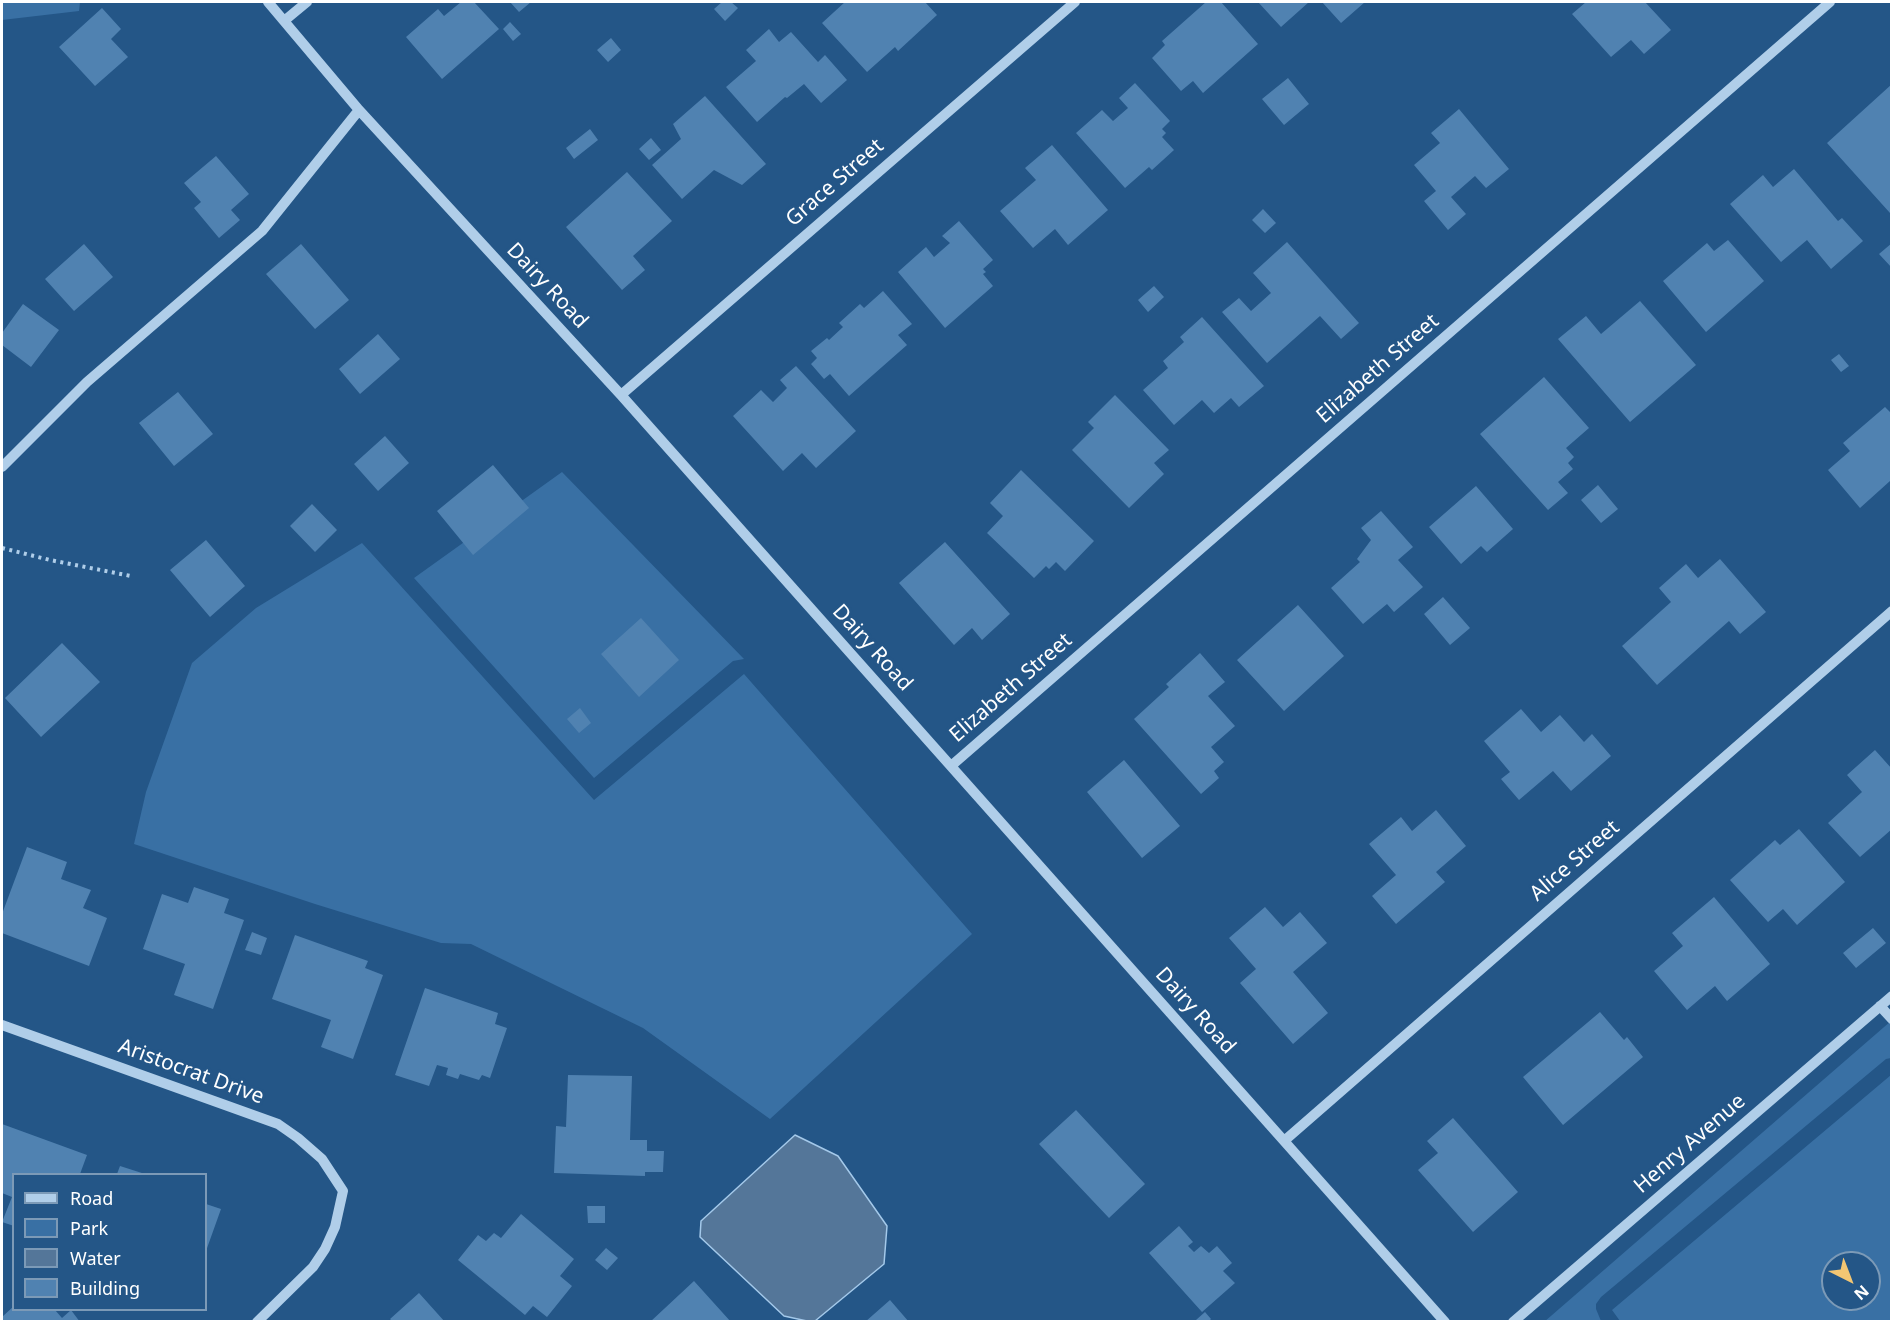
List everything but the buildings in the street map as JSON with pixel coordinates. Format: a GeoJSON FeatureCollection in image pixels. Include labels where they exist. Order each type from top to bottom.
{"type":"FeatureCollection","features":[{"type":"Feature","properties":{"kind":"street","name":"Dairy Road"},"geometry":{"type":"LineString","coordinates":[[268,2],[359,110],[621,395],[1445,1322]]}},
{"type":"Feature","properties":{"kind":"street"},"geometry":{"type":"LineString","coordinates":[[284,21],[307,2]]}},
{"type":"Feature","properties":{"kind":"street","name":"Grace Street"},"geometry":{"type":"LineString","coordinates":[[621,395],[1075,2]]}},
{"type":"Feature","properties":{"kind":"street","name":"Elizabeth Street"},"geometry":{"type":"LineString","coordinates":[[951,766],[1830,2]]}},
{"type":"Feature","properties":{"kind":"street"},"geometry":{"type":"LineString","coordinates":[[2,467],[87,382],[262,231],[359,110]]}},
{"type":"Feature","properties":{"kind":"street","name":"Alice Street"},"geometry":{"type":"LineString","coordinates":[[1284,1140],[1892,611]]}},
{"type":"Feature","properties":{"kind":"street","name":"Henry Avenue"},"geometry":{"type":"LineString","coordinates":[[1513,1322],[1892,996]]}},
{"type":"Feature","properties":{"kind":"street"},"geometry":{"type":"LineString","coordinates":[[1880,1006],[1892,1019]]}},
{"type":"Feature","properties":{"kind":"street","name":"Aristocrat Drive"},"geometry":{"type":"LineString","coordinates":[[2,1026],[278,1124],[322,1159],[343,1191],[335,1227],[325,1249],[313,1267],[257,1322]]}},
{"type":"Feature","properties":{"kind":"path"},"geometry":{"type":"LineString","coordinates":[[2,548],[131,576]]}},
{"type":"Feature","properties":{"kind":"green space"},"geometry":{"type":"Polygon","coordinates":[[[2,2],[80,2],[79,11],[2,20],[2,2]]]}},
{"type":"Feature","properties":{"kind":"green space"},"geometry":{"type":"Polygon","coordinates":[[[562,472],[744,659],[733,661],[594,778],[414,578],[562,472]]]}},
{"type":"Feature","properties":{"kind":"green space"},"geometry":{"type":"Polygon","coordinates":[[[362,543],[594,800],[744,674],[972,934],[770,1119],[643,1028],[471,944],[441,943],[134,844],[146,792],[192,663],[256,608],[362,543]]]}},
{"type":"Feature","properties":{"kind":"green space"},"geometry":{"type":"Polygon","coordinates":[[[1891,1021],[1891,1058],[1886,1059],[1601,1297],[1596,1304],[1596,1309],[1601,1321],[1544,1322],[1891,1021]]]}},
{"type":"Feature","properties":{"kind":"green space"},"geometry":{"type":"Polygon","coordinates":[[[1891,1075],[1891,1321],[1620,1321],[1612,1310],[1891,1075]]]}},
{"type":"Feature","properties":{"kind":"water"},"geometry":{"type":"Polygon","coordinates":[[[795,1135],[838,1156],[887,1226],[884,1264],[815,1321],[784,1316],[700,1237],[701,1221],[795,1135]]]}}]}
